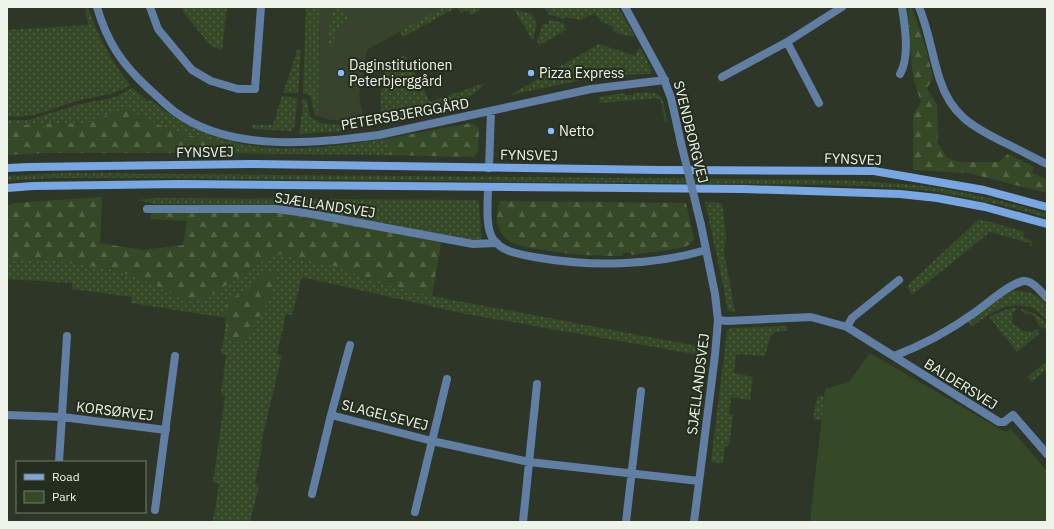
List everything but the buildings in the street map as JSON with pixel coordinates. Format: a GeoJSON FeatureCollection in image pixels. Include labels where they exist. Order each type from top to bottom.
{"type":"FeatureCollection","features":[{"type":"Feature","properties":{"kind":"main road","name":"FYNSVEJ"},"geometry":{"type":"LineString","coordinates":[[7,168],[251,164],[489,168],[874,171],[984,190],[1047,207]]}},
{"type":"Feature","properties":{"kind":"main road"},"geometry":{"type":"LineString","coordinates":[[7,188],[33,186],[181,184],[488,188],[744,189],[900,194],[937,198],[985,207],[1047,224]]}},
{"type":"Feature","properties":{"kind":"street","name":"PETERSBJERGGÅRD"},"geometry":{"type":"LineString","coordinates":[[98,7],[102,23],[112,45],[127,68],[175,112],[193,123],[210,130],[239,138],[264,142],[296,142],[379,135],[596,88],[665,80]]}},
{"type":"Feature","properties":{"kind":"street"},"geometry":{"type":"LineString","coordinates":[[150,7],[158,29],[192,70],[211,81],[238,88],[255,89],[261,7]]}},
{"type":"Feature","properties":{"kind":"street","name":"SVENDBORGVEJ"},"geometry":{"type":"LineString","coordinates":[[625,7],[649,48],[665,80],[671,98],[700,225]]}},
{"type":"Feature","properties":{"kind":"street"},"geometry":{"type":"LineString","coordinates":[[722,77],[787,42],[842,7]]}},
{"type":"Feature","properties":{"kind":"street"},"geometry":{"type":"LineString","coordinates":[[900,74],[904,66],[905,48],[905,28],[902,7]]}},
{"type":"Feature","properties":{"kind":"street"},"geometry":{"type":"LineString","coordinates":[[919,7],[924,20],[940,81],[946,95],[955,109],[978,130],[1047,164]]}},
{"type":"Feature","properties":{"kind":"street"},"geometry":{"type":"LineString","coordinates":[[787,42],[819,103]]}},
{"type":"Feature","properties":{"kind":"street","name":"PETERSBJERGGÅRD"},"geometry":{"type":"LineString","coordinates":[[489,168],[491,111]]}},
{"type":"Feature","properties":{"kind":"street"},"geometry":{"type":"LineString","coordinates":[[488,188],[488,224],[491,234],[497,243],[503,248],[516,253],[561,262],[601,264],[642,262],[678,257],[706,250]]}},
{"type":"Feature","properties":{"kind":"street","name":"SJÆLLANDSVEJ"},"geometry":{"type":"LineString","coordinates":[[147,208],[276,209],[306,213],[473,244],[497,243]]}},
{"type":"Feature","properties":{"kind":"street","name":"SJÆLLANDSVEJ"},"geometry":{"type":"LineString","coordinates":[[694,522],[718,320],[715,294],[700,225]]}},
{"type":"Feature","properties":{"kind":"street"},"geometry":{"type":"LineString","coordinates":[[847,327],[852,318],[900,280]]}},
{"type":"Feature","properties":{"kind":"street","name":"BALDERSVEJ"},"geometry":{"type":"LineString","coordinates":[[894,356],[948,331],[998,296],[1024,281],[1031,282],[1047,298]]}},
{"type":"Feature","properties":{"kind":"street","name":"BALDERSVEJ"},"geometry":{"type":"LineString","coordinates":[[718,320],[727,321],[812,316],[847,327],[999,422],[1004,422],[1013,415],[1047,454]]}},
{"type":"Feature","properties":{"kind":"street","name":"KORSØRVEJ"},"geometry":{"type":"LineString","coordinates":[[59,461],[67,336]]}},
{"type":"Feature","properties":{"kind":"street","name":"SLAGELSEVEJ"},"geometry":{"type":"LineString","coordinates":[[312,494],[350,345]]}},
{"type":"Feature","properties":{"kind":"street","name":"KORSØRVEJ"},"geometry":{"type":"LineString","coordinates":[[155,510],[175,356]]}},
{"type":"Feature","properties":{"kind":"street","name":"SLAGELSEVEJ"},"geometry":{"type":"LineString","coordinates":[[415,512],[446,379]]}},
{"type":"Feature","properties":{"kind":"street"},"geometry":{"type":"LineString","coordinates":[[523,522],[538,384]]}},
{"type":"Feature","properties":{"kind":"street"},"geometry":{"type":"LineString","coordinates":[[626,522],[641,391]]}},
{"type":"Feature","properties":{"kind":"street","name":"KORSØRVEJ"},"geometry":{"type":"LineString","coordinates":[[7,415],[62,417],[166,430]]}},
{"type":"Feature","properties":{"kind":"street","name":"SLAGELSEVEJ"},"geometry":{"type":"LineString","coordinates":[[331,415],[432,441],[529,462],[699,482]]}},
{"type":"Feature","properties":{"kind":"shaded area","name":"Daginstitutionen Peterbjerggård"},"geometry":{"type":"Polygon","coordinates":[[[320,7],[439,7],[438,10],[367,50],[359,95],[363,115],[359,123],[326,119],[318,116],[320,7]]]}},
{"type":"Feature","properties":{"kind":"green space"},"geometry":{"type":"Polygon","coordinates":[[[85,7],[88,7],[100,38],[116,66],[130,85],[111,94],[77,101],[42,113],[25,117],[7,116],[7,30],[88,25],[85,7]]]}},
{"type":"Feature","properties":{"kind":"green space"},"geometry":{"type":"Polygon","coordinates":[[[182,7],[227,7],[222,50],[210,45],[184,13],[182,7]]]}},
{"type":"Feature","properties":{"kind":"green space"},"geometry":{"type":"Polygon","coordinates":[[[306,7],[320,7],[318,116],[316,116],[310,95],[303,93],[306,7]]]}},
{"type":"Feature","properties":{"kind":"green space"},"geometry":{"type":"Polygon","coordinates":[[[337,7],[339,7],[347,17],[351,18],[342,23],[336,30],[332,49],[328,38],[328,32],[332,13],[337,7]]]}},
{"type":"Feature","properties":{"kind":"green space"},"geometry":{"type":"Polygon","coordinates":[[[439,7],[457,7],[403,37],[400,31],[438,10],[439,7]]]}},
{"type":"Feature","properties":{"kind":"green space"},"geometry":{"type":"Polygon","coordinates":[[[457,7],[481,7],[479,11],[471,15],[468,10],[461,13],[457,7]]]}},
{"type":"Feature","properties":{"kind":"green space"},"geometry":{"type":"Polygon","coordinates":[[[546,7],[618,7],[634,37],[616,33],[612,26],[601,22],[595,13],[580,20],[567,17],[564,19],[548,14],[546,7]]]}},
{"type":"Feature","properties":{"kind":"green space"},"geometry":{"type":"Polygon","coordinates":[[[908,7],[912,7],[926,49],[933,78],[927,88],[937,105],[938,144],[947,157],[958,162],[999,162],[1008,154],[1034,167],[1032,173],[1047,179],[1047,193],[968,173],[913,170],[913,115],[921,102],[914,81],[911,62],[908,7]]]}},
{"type":"Feature","properties":{"kind":"green space"},"geometry":{"type":"Polygon","coordinates":[[[514,9],[532,14],[537,24],[532,40],[514,9]]]}},
{"type":"Feature","properties":{"kind":"green space"},"geometry":{"type":"Polygon","coordinates":[[[550,20],[564,23],[566,30],[540,45],[537,41],[543,24],[548,24],[550,20]]]}},
{"type":"Feature","properties":{"kind":"green space"},"geometry":{"type":"Polygon","coordinates":[[[599,44],[635,56],[640,47],[652,70],[650,74],[605,75],[510,95],[599,44]]]}},
{"type":"Feature","properties":{"kind":"green space"},"geometry":{"type":"Polygon","coordinates":[[[297,50],[301,50],[298,93],[283,93],[294,61],[297,50]]]}},
{"type":"Feature","properties":{"kind":"green space"},"geometry":{"type":"Polygon","coordinates":[[[405,55],[430,102],[485,83],[469,97],[450,106],[436,110],[435,114],[384,125],[380,99],[385,68],[405,55]]]}},
{"type":"Feature","properties":{"kind":"green space"},"geometry":{"type":"Polygon","coordinates":[[[132,88],[148,101],[151,100],[178,120],[206,134],[235,143],[265,147],[326,147],[390,138],[389,155],[215,153],[216,141],[187,135],[157,124],[127,109],[115,112],[88,123],[7,125],[7,120],[28,120],[80,104],[116,97],[132,88]]]}},
{"type":"Feature","properties":{"kind":"green space"},"geometry":{"type":"Polygon","coordinates":[[[625,93],[625,95],[633,95],[634,93],[651,93],[660,96],[664,104],[667,121],[665,122],[661,100],[657,98],[599,103],[600,97],[625,93]]]}},
{"type":"Feature","properties":{"kind":"green space"},"geometry":{"type":"Polygon","coordinates":[[[282,96],[297,98],[295,125],[291,131],[253,129],[252,125],[273,125],[282,96]]]}},
{"type":"Feature","properties":{"kind":"green space"},"geometry":{"type":"Polygon","coordinates":[[[304,99],[307,101],[310,117],[320,123],[340,125],[344,131],[299,134],[303,106],[302,101],[304,99]]]}},
{"type":"Feature","properties":{"kind":"green space"},"geometry":{"type":"Polygon","coordinates":[[[127,109],[157,124],[187,135],[216,141],[215,153],[46,153],[7,155],[7,125],[88,123],[115,112],[127,109]]]}},
{"type":"Feature","properties":{"kind":"green space"},"geometry":{"type":"Polygon","coordinates":[[[471,123],[479,128],[478,151],[474,157],[389,155],[390,138],[471,123]]]}},
{"type":"Feature","properties":{"kind":"green space"},"geometry":{"type":"Polygon","coordinates":[[[67,173],[846,180],[916,185],[982,196],[1047,214],[1047,218],[1004,206],[946,193],[833,185],[165,178],[51,178],[7,181],[7,176],[67,173]]]}},
{"type":"Feature","properties":{"kind":"green space"},"geometry":{"type":"Polygon","coordinates":[[[102,197],[100,243],[142,250],[183,245],[187,221],[151,219],[151,211],[278,213],[299,215],[441,243],[432,296],[375,282],[338,267],[274,253],[204,300],[190,300],[178,297],[155,285],[116,270],[42,259],[7,259],[7,206],[14,203],[102,197]]]}},
{"type":"Feature","properties":{"kind":"green space"},"geometry":{"type":"Polygon","coordinates":[[[155,198],[477,200],[479,204],[482,241],[248,205],[155,204],[138,200],[155,198]]]}},
{"type":"Feature","properties":{"kind":"green space"},"geometry":{"type":"Polygon","coordinates":[[[500,201],[686,203],[694,239],[689,245],[681,248],[632,255],[631,253],[623,253],[623,256],[590,255],[548,251],[526,247],[511,242],[501,232],[497,222],[497,211],[500,201]]]}},
{"type":"Feature","properties":{"kind":"green space"},"geometry":{"type":"Polygon","coordinates":[[[705,202],[722,203],[726,236],[724,253],[735,312],[728,311],[727,308],[705,202]]]}},
{"type":"Feature","properties":{"kind":"green space"},"geometry":{"type":"Polygon","coordinates":[[[979,219],[1025,232],[1023,237],[1033,241],[1030,247],[1030,243],[990,232],[912,295],[907,286],[979,219]]]}},
{"type":"Feature","properties":{"kind":"green space"},"geometry":{"type":"Polygon","coordinates":[[[274,253],[338,267],[375,282],[432,296],[707,348],[705,356],[461,313],[302,277],[292,315],[286,314],[277,354],[282,355],[261,443],[262,448],[255,483],[259,486],[250,522],[213,522],[219,483],[213,483],[225,396],[221,395],[226,355],[221,354],[227,318],[131,303],[132,297],[72,289],[72,283],[7,279],[7,259],[42,259],[116,270],[155,285],[178,297],[190,300],[204,300],[274,253]]]}},
{"type":"Feature","properties":{"kind":"green space"},"geometry":{"type":"Polygon","coordinates":[[[269,271],[277,271],[271,296],[246,340],[234,343],[228,338],[224,311],[227,303],[269,271]]]}},
{"type":"Feature","properties":{"kind":"green space"},"geometry":{"type":"Polygon","coordinates":[[[1013,290],[1032,293],[1043,300],[1047,305],[1047,320],[1032,308],[1015,305],[1007,306],[992,312],[972,327],[967,321],[1013,290]]]}},
{"type":"Feature","properties":{"kind":"green space"},"geometry":{"type":"Polygon","coordinates":[[[1012,308],[1017,308],[1012,314],[1013,324],[1023,331],[1032,332],[1037,329],[1039,330],[1039,334],[1017,352],[989,317],[1012,308]]]}},
{"type":"Feature","properties":{"kind":"green space"},"geometry":{"type":"Polygon","coordinates":[[[1020,309],[1031,312],[1037,316],[1047,323],[1047,327],[1045,329],[1040,327],[1033,315],[1024,313],[1020,309]]]}},
{"type":"Feature","properties":{"kind":"green space"},"geometry":{"type":"Polygon","coordinates":[[[787,326],[786,331],[775,332],[770,337],[765,356],[736,354],[734,373],[753,377],[750,400],[731,397],[729,414],[733,415],[729,446],[725,446],[723,463],[711,462],[727,331],[730,328],[787,326]]]}},
{"type":"Feature","properties":{"kind":"green space"},"geometry":{"type":"Polygon","coordinates":[[[870,353],[1005,432],[1011,429],[1047,471],[1047,522],[810,522],[825,389],[849,382],[870,353]]]}},
{"type":"Feature","properties":{"kind":"green space"},"geometry":{"type":"Polygon","coordinates":[[[1047,361],[1047,369],[1032,382],[1027,377],[1047,361]]]}},
{"type":"Feature","properties":{"kind":"green space"},"geometry":{"type":"Polygon","coordinates":[[[821,395],[824,398],[822,418],[817,420],[814,419],[814,410],[819,396],[821,395]]]}},
{"type":"Feature","properties":{"kind":"place","name":"Daginstitutionen Peterbjerggård"},"geometry":{"type":"Point","coordinates":[341,73]}},
{"type":"Feature","properties":{"kind":"place","name":"Pizza Express"},"geometry":{"type":"Point","coordinates":[531,73]}},
{"type":"Feature","properties":{"kind":"place","name":"Netto"},"geometry":{"type":"Point","coordinates":[551,131]}}]}
